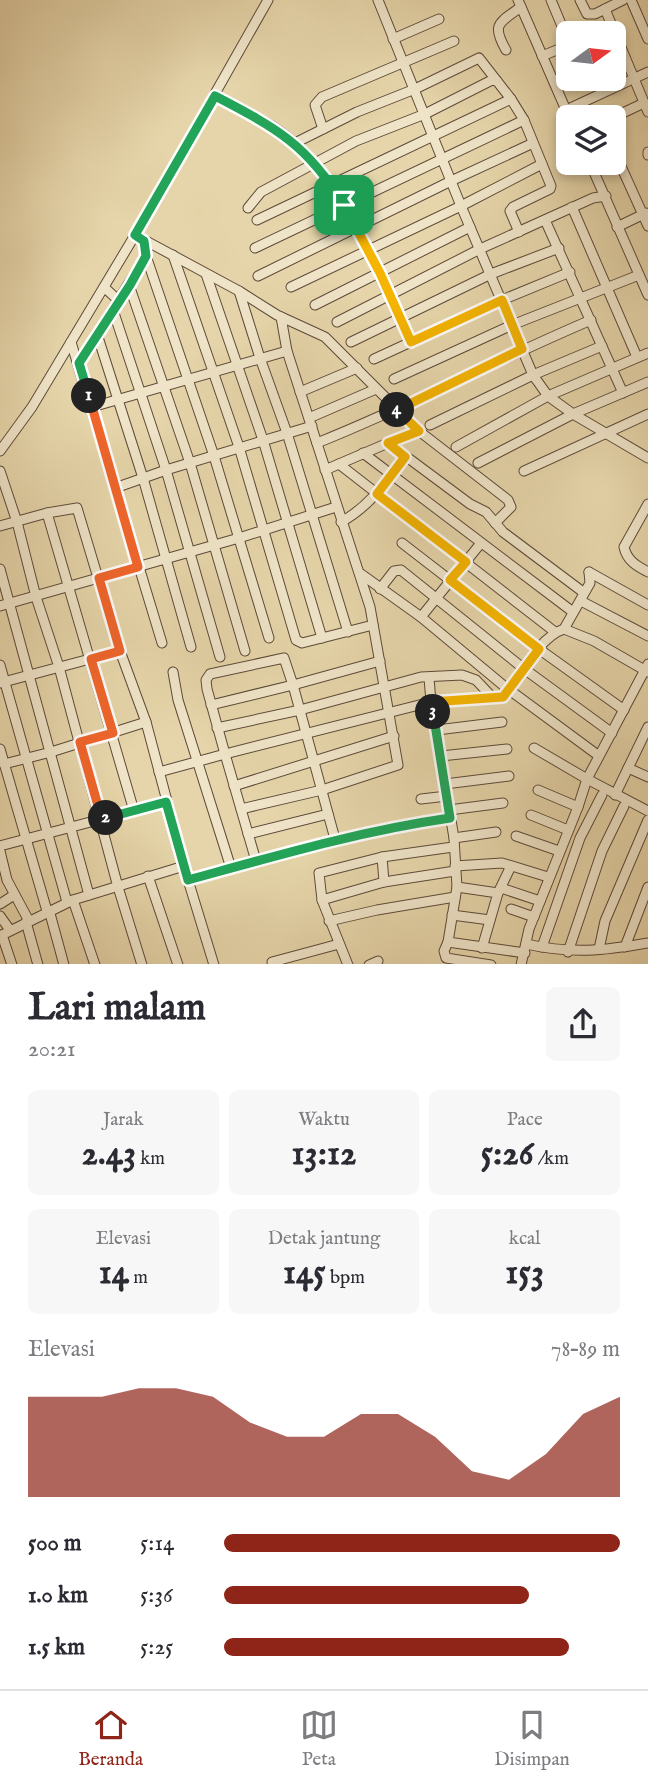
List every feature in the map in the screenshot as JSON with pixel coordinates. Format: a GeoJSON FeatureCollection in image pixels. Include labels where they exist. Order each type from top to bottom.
{"type":"FeatureCollection","features":[{"type":"Feature","properties":{"kind":"street"},"geometry":{"type":"LineString","coordinates":[[0,451],[32,407],[104,287],[139,238],[268,0]]}},
{"type":"Feature","properties":{"kind":"street"},"geometry":{"type":"LineString","coordinates":[[378,0],[533,375],[548,396],[573,414],[648,458]]}},
{"type":"Feature","properties":{"kind":"street"},"geometry":{"type":"LineString","coordinates":[[551,0],[560,21]]}},
{"type":"Feature","properties":{"kind":"street"},"geometry":{"type":"LineString","coordinates":[[580,0],[587,14],[595,14],[624,0]]}},
{"type":"Feature","properties":{"kind":"street"},"geometry":{"type":"LineString","coordinates":[[631,0],[648,39]]}},
{"type":"Feature","properties":{"kind":"street"},"geometry":{"type":"LineString","coordinates":[[506,50],[497,35],[497,29],[519,4],[563,105]]}},
{"type":"Feature","properties":{"kind":"street"},"geometry":{"type":"LineString","coordinates":[[605,9],[609,21]]}},
{"type":"Feature","properties":{"kind":"street"},"geometry":{"type":"LineString","coordinates":[[393,39],[439,19]]}},
{"type":"Feature","properties":{"kind":"street"},"geometry":{"type":"LineString","coordinates":[[323,129],[315,110],[317,101],[329,93],[454,41]]}},
{"type":"Feature","properties":{"kind":"street"},"geometry":{"type":"LineString","coordinates":[[542,56],[556,50]]}},
{"type":"Feature","properties":{"kind":"street"},"geometry":{"type":"LineString","coordinates":[[295,143],[357,112],[415,89],[474,58],[482,60],[524,120],[551,186],[510,211],[519,232]]}},
{"type":"Feature","properties":{"kind":"street"},"geometry":{"type":"LineString","coordinates":[[626,66],[646,108],[626,114]]}},
{"type":"Feature","properties":{"kind":"street"},"geometry":{"type":"LineString","coordinates":[[584,105],[648,72]]}},
{"type":"Feature","properties":{"kind":"street"},"geometry":{"type":"LineString","coordinates":[[248,208],[261,192],[356,141],[425,114],[492,80],[497,82]]}},
{"type":"Feature","properties":{"kind":"street"},"geometry":{"type":"LineString","coordinates":[[215,96],[272,126],[316,163],[357,227],[411,342]]}},
{"type":"Feature","properties":{"kind":"street"},"geometry":{"type":"LineString","coordinates":[[257,220],[511,99]]}},
{"type":"Feature","properties":{"kind":"street"},"geometry":{"type":"LineString","coordinates":[[255,248],[524,120]]}},
{"type":"Feature","properties":{"kind":"street"},"geometry":{"type":"LineString","coordinates":[[258,276],[532,142]]}},
{"type":"Feature","properties":{"kind":"street"},"geometry":{"type":"LineString","coordinates":[[291,287],[461,206],[542,163]]}},
{"type":"Feature","properties":{"kind":"street"},"geometry":{"type":"LineString","coordinates":[[596,175],[648,296]]}},
{"type":"Feature","properties":{"kind":"street"},"geometry":{"type":"LineString","coordinates":[[626,175],[645,213],[648,226]]}},
{"type":"Feature","properties":{"kind":"street"},"geometry":{"type":"LineString","coordinates":[[337,322],[480,249],[593,198],[606,196]]}},
{"type":"Feature","properties":{"kind":"street"},"geometry":{"type":"LineString","coordinates":[[572,207],[637,357]]}},
{"type":"Feature","properties":{"kind":"street"},"geometry":{"type":"LineString","coordinates":[[617,226],[645,213]]}},
{"type":"Feature","properties":{"kind":"street"},"geometry":{"type":"LineString","coordinates":[[545,220],[623,393]]}},
{"type":"Feature","properties":{"kind":"street"},"geometry":{"type":"LineString","coordinates":[[314,305],[470,227]]}},
{"type":"Feature","properties":{"kind":"street"},"geometry":{"type":"LineString","coordinates":[[139,238],[239,291],[281,317],[325,337],[419,431],[509,500],[511,507],[495,523]]}},
{"type":"Feature","properties":{"kind":"street"},"geometry":{"type":"LineString","coordinates":[[139,238],[214,456],[269,638]]}},
{"type":"Feature","properties":{"kind":"street"},"geometry":{"type":"LineString","coordinates":[[351,342],[491,274],[559,248]]}},
{"type":"Feature","properties":{"kind":"street"},"geometry":{"type":"LineString","coordinates":[[173,255],[239,447],[296,640],[302,643],[373,625]]}},
{"type":"Feature","properties":{"kind":"street"},"geometry":{"type":"LineString","coordinates":[[79,363],[146,256]]}},
{"type":"Feature","properties":{"kind":"street"},"geometry":{"type":"LineString","coordinates":[[374,359],[570,272]]}},
{"type":"Feature","properties":{"kind":"street"},"geometry":{"type":"LineString","coordinates":[[206,274],[263,440],[321,638]]}},
{"type":"Feature","properties":{"kind":"street"},"geometry":{"type":"LineString","coordinates":[[394,379],[512,325],[639,275]]}},
{"type":"Feature","properties":{"kind":"street"},"geometry":{"type":"LineString","coordinates":[[130,285],[190,463],[245,652]]}},
{"type":"Feature","properties":{"kind":"street"},"geometry":{"type":"LineString","coordinates":[[104,287],[116,306],[219,657]]}},
{"type":"Feature","properties":{"kind":"street"},"geometry":{"type":"LineString","coordinates":[[239,291],[287,433],[348,632]]}},
{"type":"Feature","properties":{"kind":"street"},"geometry":{"type":"LineString","coordinates":[[241,809],[321,790],[398,765],[380,661],[361,574],[341,522],[287,351],[281,317]]}},
{"type":"Feature","properties":{"kind":"street"},"geometry":{"type":"LineString","coordinates":[[317,443],[397,411],[522,349],[591,320]]}},
{"type":"Feature","properties":{"kind":"street"},"geometry":{"type":"LineString","coordinates":[[97,334],[191,647]]}},
{"type":"Feature","properties":{"kind":"street"},"geometry":{"type":"LineString","coordinates":[[71,342],[162,643]]}},
{"type":"Feature","properties":{"kind":"street"},"geometry":{"type":"LineString","coordinates":[[430,425],[533,375],[602,346]]}},
{"type":"Feature","properties":{"kind":"street"},"geometry":{"type":"LineString","coordinates":[[92,407],[287,351]]}},
{"type":"Feature","properties":{"kind":"street"},"geometry":{"type":"LineString","coordinates":[[456,447],[548,396],[648,353]]}},
{"type":"Feature","properties":{"kind":"street"},"geometry":{"type":"LineString","coordinates":[[300,392],[357,368]]}},
{"type":"Feature","properties":{"kind":"street"},"geometry":{"type":"LineString","coordinates":[[478,464],[573,414],[648,382]]}},
{"type":"Feature","properties":{"kind":"street"},"geometry":{"type":"LineString","coordinates":[[116,488],[287,433],[376,388]]}},
{"type":"Feature","properties":{"kind":"street"},"geometry":{"type":"LineString","coordinates":[[524,471],[604,433],[646,418]]}},
{"type":"Feature","properties":{"kind":"street"},"geometry":{"type":"LineString","coordinates":[[325,470],[419,431]]}},
{"type":"Feature","properties":{"kind":"street"},"geometry":{"type":"LineString","coordinates":[[388,443],[486,512],[503,532],[582,596],[648,636]]}},
{"type":"Feature","properties":{"kind":"street"},"geometry":{"type":"LineString","coordinates":[[363,453],[573,612]]}},
{"type":"Feature","properties":{"kind":"street"},"geometry":{"type":"LineString","coordinates":[[341,522],[377,494],[405,457]]}},
{"type":"Feature","properties":{"kind":"street"},"geometry":{"type":"LineString","coordinates":[[340,464],[466,562],[560,630],[594,641],[647,668],[586,783],[548,877],[522,964]]}},
{"type":"Feature","properties":{"kind":"street"},"geometry":{"type":"LineString","coordinates":[[0,471],[59,667],[118,887],[142,964]]}},
{"type":"Feature","properties":{"kind":"street"},"geometry":{"type":"LineString","coordinates":[[648,504],[624,547],[632,562],[648,572]]}},
{"type":"Feature","properties":{"kind":"street"},"geometry":{"type":"LineString","coordinates":[[0,526],[74,506],[77,508],[120,651],[146,722],[166,802],[214,964]]}},
{"type":"Feature","properties":{"kind":"street"},"geometry":{"type":"LineString","coordinates":[[5,605],[239,538],[336,506]]}},
{"type":"Feature","properties":{"kind":"street"},"geometry":{"type":"LineString","coordinates":[[47,513],[135,811]]}},
{"type":"Feature","properties":{"kind":"street"},"geometry":{"type":"LineString","coordinates":[[402,543],[539,649],[624,710]]}},
{"type":"Feature","properties":{"kind":"street"},"geometry":{"type":"LineString","coordinates":[[421,617],[481,543]]}},
{"type":"Feature","properties":{"kind":"street"},"geometry":{"type":"LineString","coordinates":[[0,569],[5,605],[29,675],[89,895]]}},
{"type":"Feature","properties":{"kind":"street"},"geometry":{"type":"LineString","coordinates":[[380,589],[394,571],[401,570],[523,668],[612,733]]}},
{"type":"Feature","properties":{"kind":"street"},"geometry":{"type":"LineString","coordinates":[[159,772],[431,702],[503,697],[523,668],[560,630],[573,612],[590,583],[589,572],[648,605]]}},
{"type":"Feature","properties":{"kind":"street"},"geometry":{"type":"LineString","coordinates":[[361,574],[421,617],[509,690],[599,756]]}},
{"type":"Feature","properties":{"kind":"street"},"geometry":{"type":"LineString","coordinates":[[2,683],[120,651]]}},
{"type":"Feature","properties":{"kind":"street"},"geometry":{"type":"LineString","coordinates":[[256,862],[211,705],[206,680],[210,674],[284,658],[335,839]]}},
{"type":"Feature","properties":{"kind":"street"},"geometry":{"type":"LineString","coordinates":[[211,705],[380,661]]}},
{"type":"Feature","properties":{"kind":"street"},"geometry":{"type":"LineString","coordinates":[[0,665],[2,683],[47,834],[95,964]]}},
{"type":"Feature","properties":{"kind":"street"},"geometry":{"type":"LineString","coordinates":[[173,672],[178,700],[231,868]]}},
{"type":"Feature","properties":{"kind":"street"},"geometry":{"type":"LineString","coordinates":[[217,728],[300,710],[421,677],[462,675],[476,680],[493,698]]}},
{"type":"Feature","properties":{"kind":"street"},"geometry":{"type":"LineString","coordinates":[[429,678],[454,843],[456,892],[448,942],[444,951],[446,958],[491,964]]}},
{"type":"Feature","properties":{"kind":"street"},"geometry":{"type":"LineString","coordinates":[[4,764],[146,722]]}},
{"type":"Feature","properties":{"kind":"street"},"geometry":{"type":"LineString","coordinates":[[437,730],[502,722]]}},
{"type":"Feature","properties":{"kind":"street"},"geometry":{"type":"LineString","coordinates":[[615,795],[628,768],[643,748],[648,727]]}},
{"type":"Feature","properties":{"kind":"street"},"geometry":{"type":"LineString","coordinates":[[234,786],[394,736]]}},
{"type":"Feature","properties":{"kind":"street"},"geometry":{"type":"LineString","coordinates":[[534,748],[603,795],[648,819],[605,921],[599,949]]}},
{"type":"Feature","properties":{"kind":"street"},"geometry":{"type":"LineString","coordinates":[[0,749],[64,964]]}},
{"type":"Feature","properties":{"kind":"street"},"geometry":{"type":"LineString","coordinates":[[440,756],[508,749]]}},
{"type":"Feature","properties":{"kind":"street"},"geometry":{"type":"LineString","coordinates":[[628,768],[648,777]]}},
{"type":"Feature","properties":{"kind":"street"},"geometry":{"type":"LineString","coordinates":[[445,784],[509,776]]}},
{"type":"Feature","properties":{"kind":"street"},"geometry":{"type":"LineString","coordinates":[[586,783],[648,811]]}},
{"type":"Feature","properties":{"kind":"street"},"geometry":{"type":"LineString","coordinates":[[538,790],[578,807]]}},
{"type":"Feature","properties":{"kind":"street"},"geometry":{"type":"LineString","coordinates":[[542,947],[580,838],[603,795]]}},
{"type":"Feature","properties":{"kind":"street"},"geometry":{"type":"LineString","coordinates":[[421,799],[447,796]]}},
{"type":"Feature","properties":{"kind":"street"},"geometry":{"type":"LineString","coordinates":[[0,846],[166,802]]}},
{"type":"Feature","properties":{"kind":"street"},"geometry":{"type":"LineString","coordinates":[[188,880],[335,839],[503,803]]}},
{"type":"Feature","properties":{"kind":"street"},"geometry":{"type":"LineString","coordinates":[[568,952],[602,851],[624,806]]}},
{"type":"Feature","properties":{"kind":"street"},"geometry":{"type":"LineString","coordinates":[[248,834],[328,814]]}},
{"type":"Feature","properties":{"kind":"street"},"geometry":{"type":"LineString","coordinates":[[531,815],[568,830]]}},
{"type":"Feature","properties":{"kind":"street"},"geometry":{"type":"LineString","coordinates":[[348,964],[322,900],[319,873],[496,832]]}},
{"type":"Feature","properties":{"kind":"street"},"geometry":{"type":"LineString","coordinates":[[516,836],[559,851]]}},
{"type":"Feature","properties":{"kind":"street"},"geometry":{"type":"LineString","coordinates":[[0,851],[2,871],[27,921],[38,964]]}},
{"type":"Feature","properties":{"kind":"street"},"geometry":{"type":"LineString","coordinates":[[382,857],[384,882]]}},
{"type":"Feature","properties":{"kind":"street"},"geometry":{"type":"LineString","coordinates":[[322,900],[384,882],[455,868],[502,863],[548,877]]}},
{"type":"Feature","properties":{"kind":"street"},"geometry":{"type":"LineString","coordinates":[[4,934],[70,901],[184,866]]}},
{"type":"Feature","properties":{"kind":"street"},"geometry":{"type":"LineString","coordinates":[[482,947],[499,890],[511,866]]}},
{"type":"Feature","properties":{"kind":"street"},"geometry":{"type":"LineString","coordinates":[[148,876],[178,964]]}},
{"type":"Feature","properties":{"kind":"street"},"geometry":{"type":"LineString","coordinates":[[625,947],[648,887]]}},
{"type":"Feature","properties":{"kind":"street"},"geometry":{"type":"LineString","coordinates":[[329,921],[456,892],[499,890],[540,901]]}},
{"type":"Feature","properties":{"kind":"street"},"geometry":{"type":"LineString","coordinates":[[0,904],[14,895]]}},
{"type":"Feature","properties":{"kind":"street"},"geometry":{"type":"LineString","coordinates":[[511,909],[534,918]]}},
{"type":"Feature","properties":{"kind":"street"},"geometry":{"type":"LineString","coordinates":[[452,915],[490,920]]}},
{"type":"Feature","properties":{"kind":"street"},"geometry":{"type":"LineString","coordinates":[[0,916],[12,964]]}},
{"type":"Feature","properties":{"kind":"street"},"geometry":{"type":"LineString","coordinates":[[448,942],[482,947],[542,947],[568,952],[648,943]]}},
{"type":"Feature","properties":{"kind":"street"},"geometry":{"type":"LineString","coordinates":[[272,962],[339,944]]}},
{"type":"Feature","properties":{"kind":"route"},"geometry":{"type":"LineString","coordinates":[[215,96],[272,126],[295,143],[316,163],[344,205],[380,273],[411,342],[502,300],[522,349],[397,411],[419,431],[388,443],[405,457],[377,494],[466,562],[450,580],[539,649],[503,697],[431,702],[450,818],[398,825],[335,839],[188,880],[166,802],[102,820],[80,742],[113,733],[91,659],[120,651],[99,578],[138,567],[79,363],[146,256],[144,241],[135,235],[215,96]]}}]}
